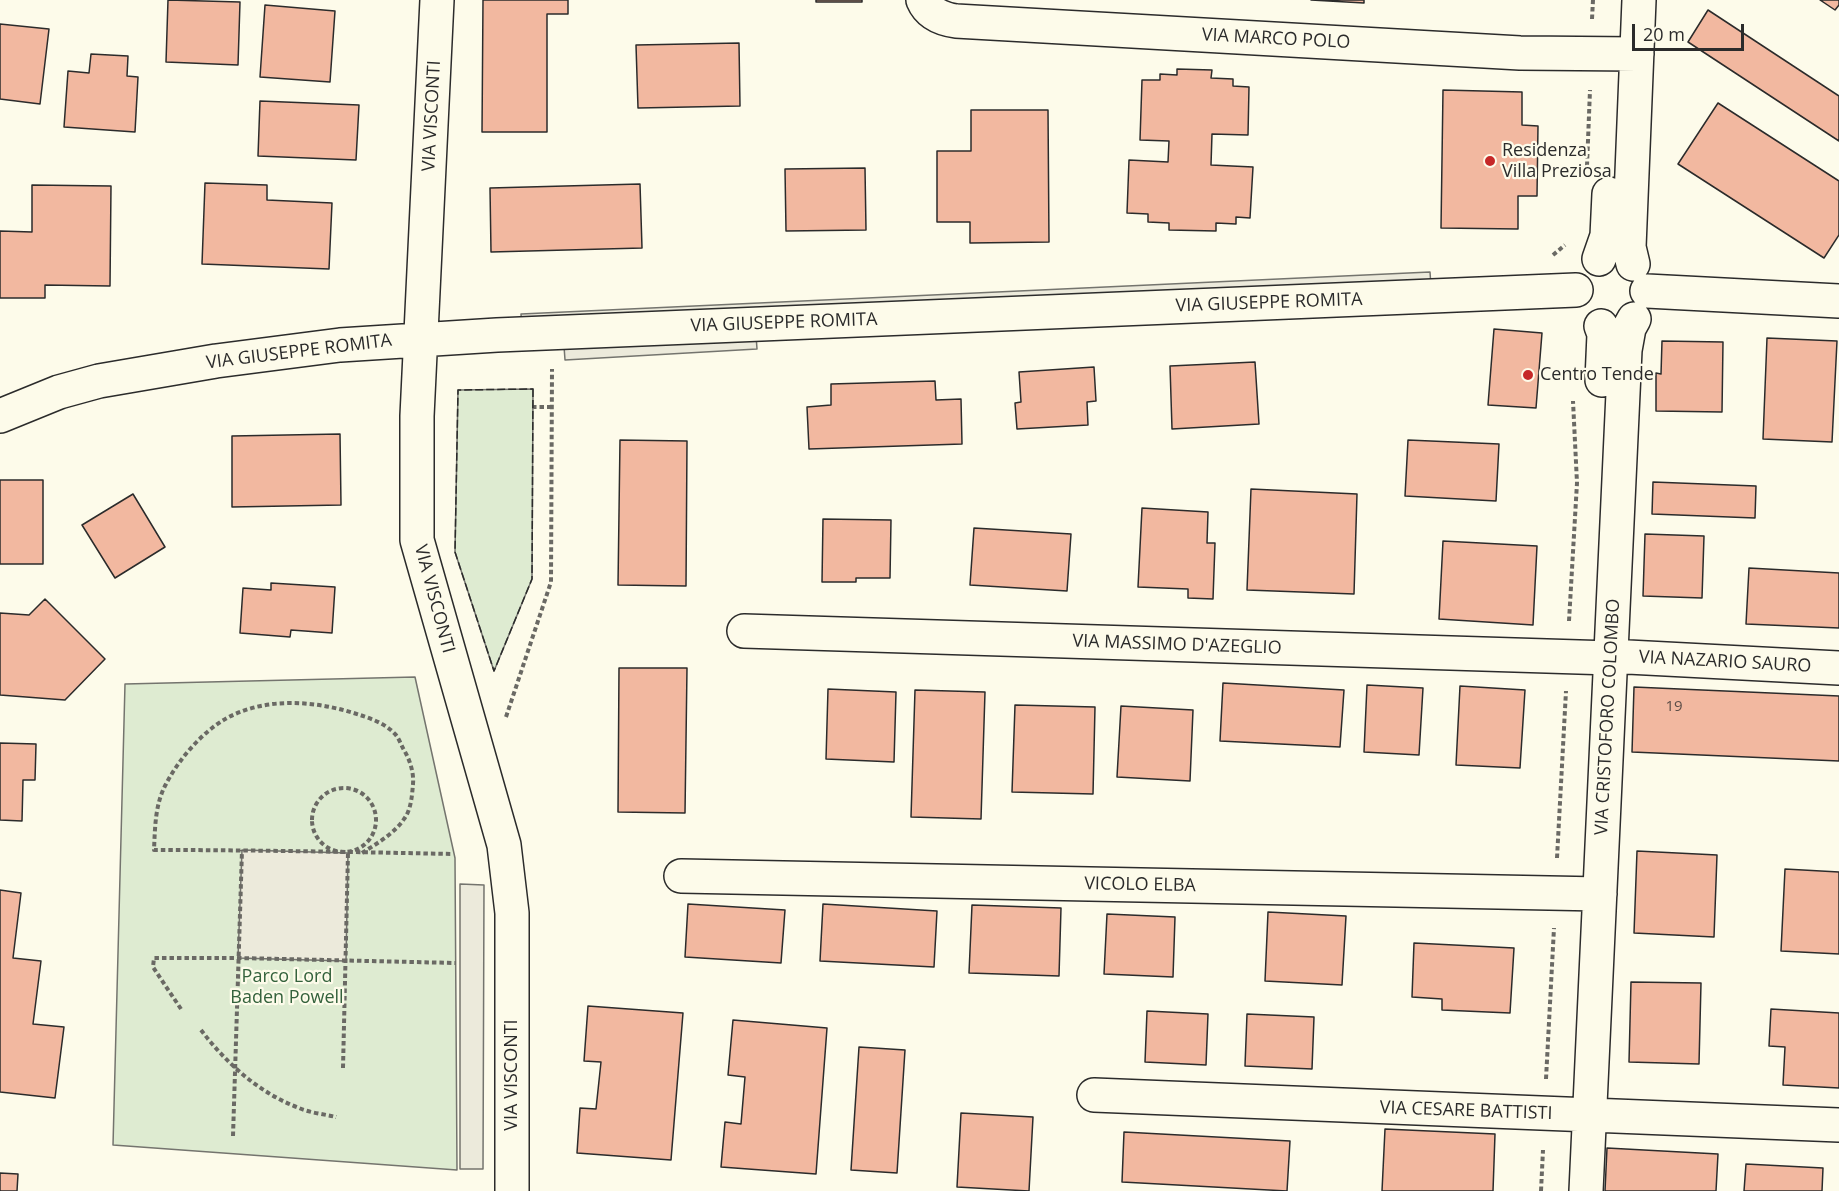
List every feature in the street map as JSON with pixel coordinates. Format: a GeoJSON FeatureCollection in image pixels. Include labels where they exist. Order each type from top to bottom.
{"type":"FeatureCollection","features":[{"type":"Feature","properties":{"kind":"street","name":"VIA VISCONTI"},"geometry":{"type":"LineString","coordinates":[[437,0],[417,416],[417,540],[504,845],[511,889],[512,1191]]}},
{"type":"Feature","properties":{"kind":"street","name":"VIA MARCO POLO"},"geometry":{"type":"LineString","coordinates":[[923,0],[933,13],[956,21],[1508,52],[1615,54]]}},
{"type":"Feature","properties":{"kind":"street","name":"VIA CRISTOFORO COLOMBO"},"geometry":{"type":"LineString","coordinates":[[1599,259],[1607,236],[1618,0]]}},
{"type":"Feature","properties":{"kind":"street","name":"VIA CRISTOFORO COLOMBO"},"geometry":{"type":"LineString","coordinates":[[1589,657],[1625,350],[1638,292],[1629,247],[1615,54],[1639,0]]}},
{"type":"Feature","properties":{"kind":"street"},"geometry":{"type":"LineString","coordinates":[[1620,258],[1638,292],[1622,326],[1609,327],[1601,326],[1585,315],[1564,290],[1589,264],[1599,259],[1620,258]]}},
{"type":"Feature","properties":{"kind":"street","name":"VIA GIUSEPPE ROMITA"},"geometry":{"type":"LineString","coordinates":[[0,416],[60,392],[99,381],[242,357],[340,345],[422,339],[1564,290]]}},
{"type":"Feature","properties":{"kind":"street"},"geometry":{"type":"LineString","coordinates":[[1638,292],[1839,301]]}},
{"type":"Feature","properties":{"kind":"street","name":"VIA CRISTOFORO COLOMBO"},"geometry":{"type":"LineString","coordinates":[[1567,1115],[1604,347],[1601,326]]}},
{"type":"Feature","properties":{"kind":"street","name":"VIA MASSIMO D'AZEGLIO"},"geometry":{"type":"LineString","coordinates":[[744,631],[1589,657]]}},
{"type":"Feature","properties":{"kind":"street","name":"VIA NAZARIO SAURO"},"geometry":{"type":"LineString","coordinates":[[1589,657],[1839,668]]}},
{"type":"Feature","properties":{"kind":"street","name":"VICOLO ELBA"},"geometry":{"type":"LineString","coordinates":[[681,876],[1578,894]]}},
{"type":"Feature","properties":{"kind":"street","name":"VIA CESARE BATTISTI"},"geometry":{"type":"LineString","coordinates":[[1094,1095],[1839,1125]]}},
{"type":"Feature","properties":{"kind":"street"},"geometry":{"type":"LineString","coordinates":[[1563,1191],[1567,1115]]}},
{"type":"Feature","properties":{"kind":"street"},"geometry":{"type":"LineString","coordinates":[[1567,1115],[1586,1191]]}},
{"type":"Feature","properties":{"kind":"path"},"geometry":{"type":"LineString","coordinates":[[1587,169],[1615,54],[1593,0]]}},
{"type":"Feature","properties":{"kind":"path"},"geometry":{"type":"LineString","coordinates":[[1564,290],[1553,254],[1569,243]]}},
{"type":"Feature","properties":{"kind":"path"},"geometry":{"type":"LineString","coordinates":[[505,721],[551,582],[552,365]]}},
{"type":"Feature","properties":{"kind":"path"},"geometry":{"type":"LineString","coordinates":[[1540,1191],[1567,1115],[1589,657],[1573,395]]}},
{"type":"Feature","properties":{"kind":"path"},"geometry":{"type":"LineString","coordinates":[[532,407],[552,407]]}},
{"type":"Feature","properties":{"kind":"path"},"geometry":{"type":"LineString","coordinates":[[362,853],[405,819],[412,798],[414,778],[409,758],[395,734],[376,721],[332,706],[306,702],[255,707],[227,718],[184,756],[165,785],[155,819],[154,850],[242,850],[348,853],[453,854]]}},
{"type":"Feature","properties":{"kind":"path"},"geometry":{"type":"LineString","coordinates":[[343,788],[353,790],[367,798],[374,809],[376,822],[370,839],[362,847],[348,853],[328,848],[319,841],[312,826],[315,807],[321,797],[343,788]]}},
{"type":"Feature","properties":{"kind":"path"},"geometry":{"type":"LineString","coordinates":[[234,1136],[242,850]]}},
{"type":"Feature","properties":{"kind":"path"},"geometry":{"type":"LineString","coordinates":[[343,1068],[348,853]]}},
{"type":"Feature","properties":{"kind":"path"},"geometry":{"type":"LineString","coordinates":[[182,1009],[153,968],[154,958],[456,963]]}},
{"type":"Feature","properties":{"kind":"path"},"geometry":{"type":"LineString","coordinates":[[201,1030],[235,1068],[278,1099],[300,1109],[336,1117]]}},
{"type":"Feature","properties":{"kind":"green space"},"geometry":{"type":"Polygon","coordinates":[[[533,389],[532,579],[494,671],[455,552],[458,390],[533,389]]]}},
{"type":"Feature","properties":{"kind":"green space","name":"Parco Lord Baden Powell"},"geometry":{"type":"Polygon","coordinates":[[[415,677],[455,858],[457,1170],[113,1145],[125,684],[415,677]]]}},
{"type":"Feature","properties":{"kind":"shaded area"},"geometry":{"type":"Polygon","coordinates":[[[1430,272],[1431,286],[522,328],[521,314],[1430,272]]]}},
{"type":"Feature","properties":{"kind":"shaded area"},"geometry":{"type":"Polygon","coordinates":[[[756,335],[757,349],[565,360],[564,346],[756,335]]]}},
{"type":"Feature","properties":{"kind":"shaded area"},"geometry":{"type":"Polygon","coordinates":[[[242,850],[348,853],[346,961],[238,958],[242,850]]]}},
{"type":"Feature","properties":{"kind":"shaded area"},"geometry":{"type":"Polygon","coordinates":[[[460,884],[484,885],[483,1169],[460,1169],[460,884]]]}},
{"type":"Feature","properties":{"kind":"building"},"geometry":{"type":"Polygon","coordinates":[[[168,0],[240,2],[238,65],[166,62],[168,0]]]}},
{"type":"Feature","properties":{"kind":"building"},"geometry":{"type":"Polygon","coordinates":[[[483,0],[568,0],[568,14],[547,14],[547,132],[482,132],[483,0]]]}},
{"type":"Feature","properties":{"kind":"building"},"geometry":{"type":"Polygon","coordinates":[[[816,0],[862,0],[862,2],[816,2],[816,0]]]}},
{"type":"Feature","properties":{"kind":"building"},"geometry":{"type":"Polygon","coordinates":[[[1311,0],[1364,0],[1364,3],[1311,0]]]}},
{"type":"Feature","properties":{"kind":"building"},"geometry":{"type":"Polygon","coordinates":[[[1820,0],[1839,0],[1839,5],[1835,10],[1820,0]]]}},
{"type":"Feature","properties":{"kind":"building"},"geometry":{"type":"Polygon","coordinates":[[[265,5],[335,11],[330,82],[260,77],[265,5]]]}},
{"type":"Feature","properties":{"kind":"building"},"geometry":{"type":"Polygon","coordinates":[[[1708,10],[1839,96],[1839,141],[1688,42],[1708,10]]]}},
{"type":"Feature","properties":{"kind":"building"},"geometry":{"type":"Polygon","coordinates":[[[0,24],[49,29],[40,104],[0,99],[0,24]]]}},
{"type":"Feature","properties":{"kind":"building"},"geometry":{"type":"Polygon","coordinates":[[[739,43],[740,106],[638,108],[636,45],[739,43]]]}},
{"type":"Feature","properties":{"kind":"building"},"geometry":{"type":"Polygon","coordinates":[[[91,54],[128,56],[127,76],[138,77],[135,132],[64,127],[68,71],[89,73],[91,54]]]}},
{"type":"Feature","properties":{"kind":"building"},"geometry":{"type":"Polygon","coordinates":[[[1177,69],[1212,70],[1211,78],[1233,79],[1233,86],[1249,87],[1248,135],[1212,134],[1211,165],[1253,167],[1250,218],[1236,217],[1236,224],[1216,223],[1216,231],[1169,230],[1169,223],[1148,222],[1148,214],[1127,213],[1129,160],[1168,162],[1169,141],[1140,140],[1142,80],[1160,80],[1160,74],[1177,75],[1177,69]]]}},
{"type":"Feature","properties":{"kind":"building","name":"Residenza Villa Preziosa"},"geometry":{"type":"Polygon","coordinates":[[[1443,90],[1522,92],[1522,125],[1538,126],[1537,196],[1518,196],[1518,229],[1441,228],[1443,90]]]}},
{"type":"Feature","properties":{"kind":"building"},"geometry":{"type":"Polygon","coordinates":[[[260,101],[359,105],[356,160],[258,156],[260,101]]]}},
{"type":"Feature","properties":{"kind":"building"},"geometry":{"type":"Polygon","coordinates":[[[1718,103],[1839,181],[1839,235],[1824,258],[1678,164],[1718,103]]]}},
{"type":"Feature","properties":{"kind":"building"},"geometry":{"type":"Polygon","coordinates":[[[971,110],[1048,110],[1049,242],[970,243],[970,222],[937,222],[937,151],[971,151],[971,110]]]}},
{"type":"Feature","properties":{"kind":"building"},"geometry":{"type":"Polygon","coordinates":[[[865,168],[866,230],[786,231],[785,169],[865,168]]]}},
{"type":"Feature","properties":{"kind":"building"},"geometry":{"type":"Polygon","coordinates":[[[205,183],[267,185],[267,200],[332,203],[329,269],[202,264],[205,183]]]}},
{"type":"Feature","properties":{"kind":"building"},"geometry":{"type":"Polygon","coordinates":[[[640,184],[642,248],[491,252],[490,188],[640,184]]]}},
{"type":"Feature","properties":{"kind":"building"},"geometry":{"type":"Polygon","coordinates":[[[32,185],[111,186],[110,286],[45,285],[45,298],[0,298],[0,231],[32,232],[32,185]]]}},
{"type":"Feature","properties":{"kind":"building"},"geometry":{"type":"Polygon","coordinates":[[[1494,329],[1542,333],[1536,408],[1488,405],[1494,329]]]}},
{"type":"Feature","properties":{"kind":"building"},"geometry":{"type":"Polygon","coordinates":[[[1767,338],[1837,341],[1832,442],[1763,439],[1767,338]]]}},
{"type":"Feature","properties":{"kind":"building"},"geometry":{"type":"Polygon","coordinates":[[[1662,341],[1723,342],[1722,412],[1656,411],[1656,373],[1661,374],[1662,341]]]}},
{"type":"Feature","properties":{"kind":"building"},"geometry":{"type":"Polygon","coordinates":[[[1255,362],[1259,424],[1172,429],[1170,366],[1255,362]]]}},
{"type":"Feature","properties":{"kind":"building"},"geometry":{"type":"Polygon","coordinates":[[[1094,367],[1096,401],[1087,402],[1088,425],[1017,429],[1015,403],[1021,402],[1019,372],[1094,367]]]}},
{"type":"Feature","properties":{"kind":"building"},"geometry":{"type":"Polygon","coordinates":[[[935,381],[936,400],[961,399],[962,444],[809,449],[807,407],[831,405],[831,384],[935,381]]]}},
{"type":"Feature","properties":{"kind":"building"},"geometry":{"type":"Polygon","coordinates":[[[340,434],[341,505],[232,507],[232,436],[340,434]]]}},
{"type":"Feature","properties":{"kind":"building"},"geometry":{"type":"Polygon","coordinates":[[[620,440],[687,441],[686,586],[618,585],[620,440]]]}},
{"type":"Feature","properties":{"kind":"building"},"geometry":{"type":"Polygon","coordinates":[[[1408,440],[1499,444],[1496,501],[1405,496],[1408,440]]]}},
{"type":"Feature","properties":{"kind":"building"},"geometry":{"type":"Polygon","coordinates":[[[0,480],[43,480],[43,564],[0,564],[0,480]]]}},
{"type":"Feature","properties":{"kind":"building"},"geometry":{"type":"Polygon","coordinates":[[[1653,482],[1756,486],[1755,518],[1652,514],[1653,482]]]}},
{"type":"Feature","properties":{"kind":"building"},"geometry":{"type":"Polygon","coordinates":[[[1251,489],[1357,494],[1354,594],[1247,590],[1251,489]]]}},
{"type":"Feature","properties":{"kind":"building"},"geometry":{"type":"Polygon","coordinates":[[[133,494],[165,547],[115,578],[82,525],[133,494]]]}},
{"type":"Feature","properties":{"kind":"building"},"geometry":{"type":"Polygon","coordinates":[[[1142,508],[1208,512],[1207,543],[1215,543],[1213,599],[1188,598],[1188,589],[1138,587],[1142,508]]]}},
{"type":"Feature","properties":{"kind":"building"},"geometry":{"type":"Polygon","coordinates":[[[823,519],[891,520],[890,578],[856,578],[856,582],[822,582],[823,519]]]}},
{"type":"Feature","properties":{"kind":"building"},"geometry":{"type":"Polygon","coordinates":[[[974,528],[1071,534],[1067,591],[970,585],[974,528]]]}},
{"type":"Feature","properties":{"kind":"building"},"geometry":{"type":"Polygon","coordinates":[[[1645,534],[1704,536],[1702,598],[1643,596],[1645,534]]]}},
{"type":"Feature","properties":{"kind":"building"},"geometry":{"type":"Polygon","coordinates":[[[1443,541],[1537,546],[1533,625],[1439,619],[1443,541]]]}},
{"type":"Feature","properties":{"kind":"building"},"geometry":{"type":"Polygon","coordinates":[[[1749,568],[1839,573],[1839,628],[1746,624],[1749,568]]]}},
{"type":"Feature","properties":{"kind":"building"},"geometry":{"type":"Polygon","coordinates":[[[271,583],[335,587],[332,633],[291,630],[290,637],[240,633],[243,588],[271,590],[271,583]]]}},
{"type":"Feature","properties":{"kind":"building"},"geometry":{"type":"Polygon","coordinates":[[[45,599],[105,659],[65,700],[0,695],[0,613],[29,615],[45,599]]]}},
{"type":"Feature","properties":{"kind":"building"},"geometry":{"type":"Polygon","coordinates":[[[619,668],[687,668],[685,813],[618,812],[619,668]]]}},
{"type":"Feature","properties":{"kind":"building"},"geometry":{"type":"Polygon","coordinates":[[[1223,683],[1344,690],[1340,747],[1220,741],[1223,683]]]}},
{"type":"Feature","properties":{"kind":"building"},"geometry":{"type":"Polygon","coordinates":[[[1367,685],[1423,688],[1419,755],[1364,752],[1367,685]]]}},
{"type":"Feature","properties":{"kind":"building"},"geometry":{"type":"Polygon","coordinates":[[[1460,686],[1525,690],[1520,768],[1456,765],[1460,686]]]}},
{"type":"Feature","properties":{"kind":"building"},"geometry":{"type":"Polygon","coordinates":[[[1634,687],[1839,696],[1839,761],[1632,752],[1634,687]]]}},
{"type":"Feature","properties":{"kind":"building"},"geometry":{"type":"Polygon","coordinates":[[[828,689],[896,692],[894,762],[826,759],[828,689]]]}},
{"type":"Feature","properties":{"kind":"building"},"geometry":{"type":"Polygon","coordinates":[[[915,690],[985,692],[981,819],[911,817],[915,690]]]}},
{"type":"Feature","properties":{"kind":"building"},"geometry":{"type":"Polygon","coordinates":[[[1015,705],[1095,707],[1093,794],[1012,792],[1015,705]]]}},
{"type":"Feature","properties":{"kind":"building"},"geometry":{"type":"Polygon","coordinates":[[[1121,706],[1193,710],[1190,781],[1117,777],[1121,706]]]}},
{"type":"Feature","properties":{"kind":"building"},"geometry":{"type":"Polygon","coordinates":[[[0,743],[36,744],[35,780],[23,780],[22,821],[0,820],[0,743]]]}},
{"type":"Feature","properties":{"kind":"building"},"geometry":{"type":"Polygon","coordinates":[[[1637,851],[1717,855],[1714,937],[1634,933],[1637,851]]]}},
{"type":"Feature","properties":{"kind":"building"},"geometry":{"type":"Polygon","coordinates":[[[1785,869],[1839,872],[1839,954],[1781,951],[1785,869]]]}},
{"type":"Feature","properties":{"kind":"building"},"geometry":{"type":"Polygon","coordinates":[[[0,890],[21,893],[13,958],[41,961],[33,1024],[64,1027],[55,1098],[0,1092],[0,890]]]}},
{"type":"Feature","properties":{"kind":"building"},"geometry":{"type":"Polygon","coordinates":[[[688,904],[785,910],[781,963],[685,957],[688,904]]]}},
{"type":"Feature","properties":{"kind":"building"},"geometry":{"type":"Polygon","coordinates":[[[823,904],[937,911],[934,967],[820,961],[823,904]]]}},
{"type":"Feature","properties":{"kind":"building"},"geometry":{"type":"Polygon","coordinates":[[[972,905],[1061,908],[1059,976],[969,973],[972,905]]]}},
{"type":"Feature","properties":{"kind":"building"},"geometry":{"type":"Polygon","coordinates":[[[1268,912],[1346,916],[1342,985],[1265,981],[1268,912]]]}},
{"type":"Feature","properties":{"kind":"building"},"geometry":{"type":"Polygon","coordinates":[[[1107,914],[1175,917],[1173,977],[1104,974],[1107,914]]]}},
{"type":"Feature","properties":{"kind":"building"},"geometry":{"type":"Polygon","coordinates":[[[1414,943],[1514,948],[1510,1013],[1442,1010],[1442,999],[1412,997],[1414,943]]]}},
{"type":"Feature","properties":{"kind":"building"},"geometry":{"type":"Polygon","coordinates":[[[1631,982],[1701,983],[1699,1064],[1629,1062],[1631,982]]]}},
{"type":"Feature","properties":{"kind":"building"},"geometry":{"type":"Polygon","coordinates":[[[588,1006],[683,1013],[671,1160],[577,1153],[580,1108],[596,1109],[601,1062],[584,1061],[588,1006]]]}},
{"type":"Feature","properties":{"kind":"building"},"geometry":{"type":"Polygon","coordinates":[[[1771,1009],[1839,1013],[1839,1088],[1783,1085],[1785,1047],[1769,1046],[1771,1009]]]}},
{"type":"Feature","properties":{"kind":"building"},"geometry":{"type":"Polygon","coordinates":[[[1147,1011],[1208,1014],[1206,1065],[1145,1062],[1147,1011]]]}},
{"type":"Feature","properties":{"kind":"building"},"geometry":{"type":"Polygon","coordinates":[[[1247,1014],[1314,1017],[1312,1069],[1245,1066],[1247,1014]]]}},
{"type":"Feature","properties":{"kind":"building"},"geometry":{"type":"Polygon","coordinates":[[[733,1020],[827,1028],[816,1174],[721,1167],[725,1122],[741,1124],[745,1077],[728,1075],[733,1020]]]}},
{"type":"Feature","properties":{"kind":"building"},"geometry":{"type":"Polygon","coordinates":[[[859,1047],[905,1050],[897,1173],[851,1170],[859,1047]]]}},
{"type":"Feature","properties":{"kind":"building"},"geometry":{"type":"Polygon","coordinates":[[[961,1113],[1033,1117],[1029,1191],[957,1187],[961,1113]]]}},
{"type":"Feature","properties":{"kind":"building"},"geometry":{"type":"Polygon","coordinates":[[[1385,1129],[1495,1134],[1493,1191],[1382,1191],[1385,1129]]]}},
{"type":"Feature","properties":{"kind":"building"},"geometry":{"type":"Polygon","coordinates":[[[1124,1132],[1290,1141],[1287,1191],[1122,1182],[1124,1132]]]}},
{"type":"Feature","properties":{"kind":"building"},"geometry":{"type":"Polygon","coordinates":[[[1607,1148],[1718,1154],[1716,1191],[1605,1191],[1607,1148]]]}},
{"type":"Feature","properties":{"kind":"building"},"geometry":{"type":"Polygon","coordinates":[[[1746,1164],[1823,1168],[1822,1191],[1744,1191],[1746,1164]]]}},
{"type":"Feature","properties":{"kind":"building"},"geometry":{"type":"Polygon","coordinates":[[[0,1173],[18,1174],[17,1191],[0,1191],[0,1173]]]}},
{"type":"Feature","properties":{"kind":"fence"},"geometry":{"type":"LineString","coordinates":[[533,389],[532,579],[494,671],[455,552],[458,390],[533,389]]}},
{"type":"Feature","properties":{"kind":"place","name":"Residenza Villa Preziosa"},"geometry":{"type":"Point","coordinates":[1490,161]}},
{"type":"Feature","properties":{"kind":"place","name":"Centro Tende"},"geometry":{"type":"Point","coordinates":[1528,375]}}]}
